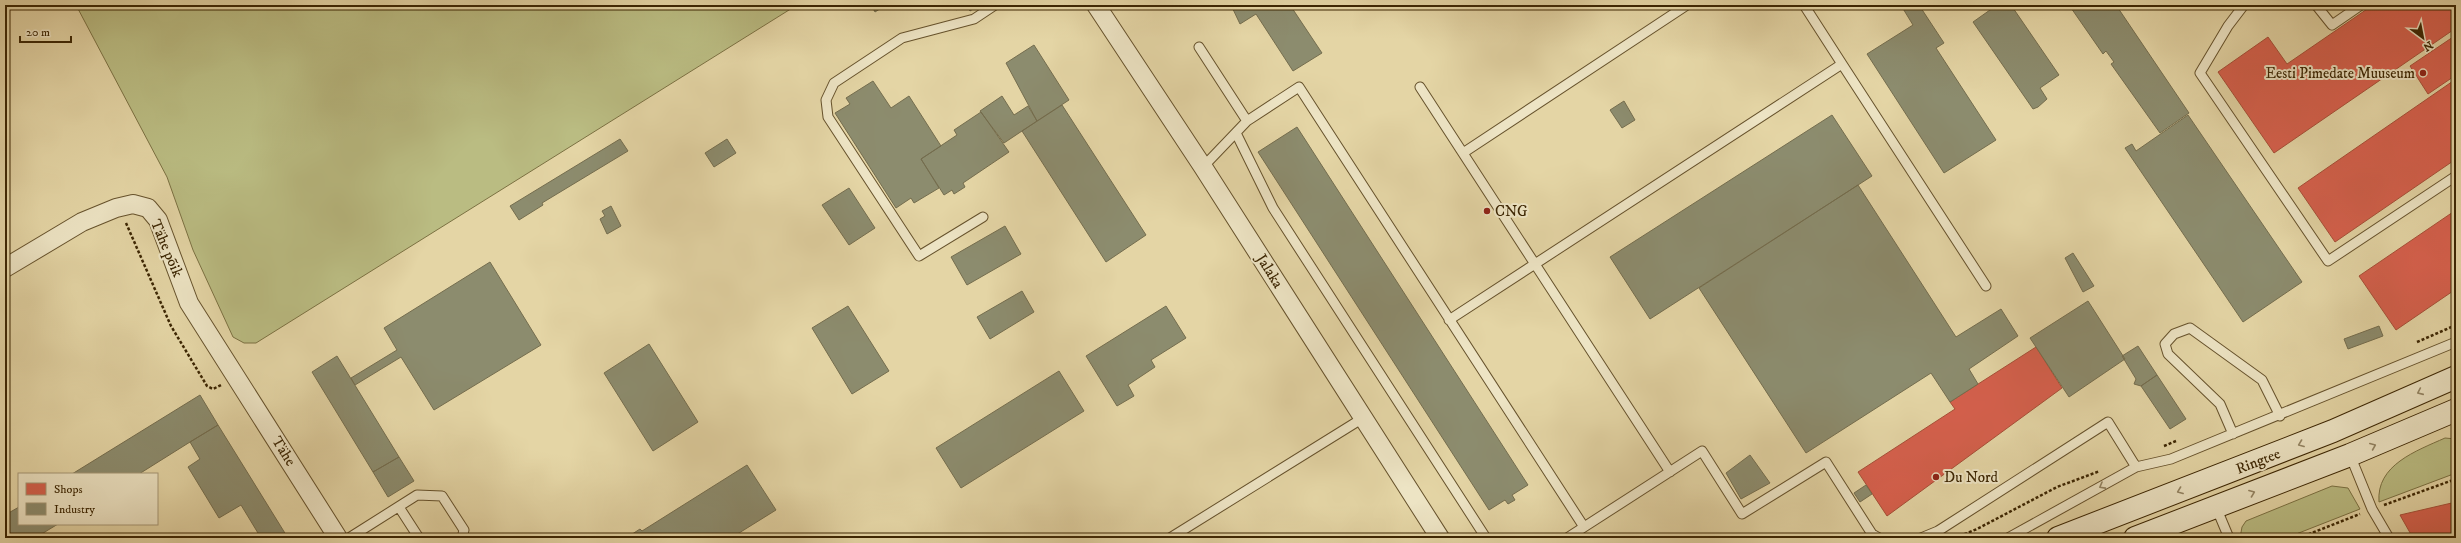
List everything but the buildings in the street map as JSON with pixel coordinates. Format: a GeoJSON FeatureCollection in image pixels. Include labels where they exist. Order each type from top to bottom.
{"type":"FeatureCollection","features":[{"type":"Feature","properties":{"kind":"main road","name":"Ringtee"},"geometry":{"type":"LineString","coordinates":[[2058,538],[2333,431],[2456,377]]}},
{"type":"Feature","properties":{"kind":"main road","name":"Ringtee"},"geometry":{"type":"LineString","coordinates":[[2138,538],[2350,455],[2456,410]]}},
{"type":"Feature","properties":{"kind":"street","name":"Jalaka"},"geometry":{"type":"LineString","coordinates":[[1096,5],[1203,167],[1440,538]]}},
{"type":"Feature","properties":{"kind":"street","name":"Tähe põik"},"geometry":{"type":"LineString","coordinates":[[5,268],[82,222],[116,208],[133,204],[148,208],[158,220],[189,303],[233,370]]}},
{"type":"Feature","properties":{"kind":"street","name":"Tähe"},"geometry":{"type":"LineString","coordinates":[[233,370],[338,538]]}},
{"type":"Feature","properties":{"kind":"lane"},"geometry":{"type":"LineString","coordinates":[[983,217],[919,256],[828,117],[826,100],[834,83],[902,38],[974,19],[994,5]]}},
{"type":"Feature","properties":{"kind":"lane"},"geometry":{"type":"LineString","coordinates":[[1463,153],[1687,5]]}},
{"type":"Feature","properties":{"kind":"lane"},"geometry":{"type":"LineString","coordinates":[[1804,5],[1986,286]]}},
{"type":"Feature","properties":{"kind":"lane"},"geometry":{"type":"LineString","coordinates":[[2244,5],[2228,26],[2200,73],[2328,261],[2456,176]]}},
{"type":"Feature","properties":{"kind":"lane"},"geometry":{"type":"LineString","coordinates":[[2316,5],[2332,25],[2361,5]]}},
{"type":"Feature","properties":{"kind":"lane"},"geometry":{"type":"LineString","coordinates":[[1198,47],[1247,121]]}},
{"type":"Feature","properties":{"kind":"lane"},"geometry":{"type":"LineString","coordinates":[[1450,320],[1842,64]]}},
{"type":"Feature","properties":{"kind":"lane"},"geometry":{"type":"LineString","coordinates":[[1420,86],[1670,472]]}},
{"type":"Feature","properties":{"kind":"lane"},"geometry":{"type":"LineString","coordinates":[[1203,167],[1247,121],[1299,87],[1584,527]]}},
{"type":"Feature","properties":{"kind":"lane"},"geometry":{"type":"LineString","coordinates":[[1236,133],[1273,208],[1486,538]]}},
{"type":"Feature","properties":{"kind":"lane"},"geometry":{"type":"LineString","coordinates":[[2234,434],[2220,404],[2168,354],[2165,344],[2174,334],[2190,328],[2262,380],[2280,416]]}},
{"type":"Feature","properties":{"kind":"lane"},"geometry":{"type":"LineString","coordinates":[[2008,538],[2136,467],[2171,459],[2280,416],[2456,342]]}},
{"type":"Feature","properties":{"kind":"lane"},"geometry":{"type":"LineString","coordinates":[[1170,538],[1363,418]]}},
{"type":"Feature","properties":{"kind":"lane"},"geometry":{"type":"LineString","coordinates":[[1921,538],[1938,531],[2108,422],[2136,467]]}},
{"type":"Feature","properties":{"kind":"lane"},"geometry":{"type":"LineString","coordinates":[[1567,538],[1702,451],[1742,514],[1826,462],[1872,534],[1880,538]]}},
{"type":"Feature","properties":{"kind":"lane"},"geometry":{"type":"LineString","coordinates":[[2350,455],[2372,509],[2389,538]]}},
{"type":"Feature","properties":{"kind":"lane"},"geometry":{"type":"LineString","coordinates":[[349,538],[417,495],[442,496],[464,530],[462,538]]}},
{"type":"Feature","properties":{"kind":"lane"},"geometry":{"type":"LineString","coordinates":[[399,507],[419,538]]}},
{"type":"Feature","properties":{"kind":"lane"},"geometry":{"type":"LineString","coordinates":[[2216,507],[2229,538]]}},
{"type":"Feature","properties":{"kind":"path"},"geometry":{"type":"LineString","coordinates":[[122,223],[127,223],[171,326],[207,386],[213,389],[233,370]]}},
{"type":"Feature","properties":{"kind":"green space"},"geometry":{"type":"Polygon","coordinates":[[[76,5],[797,5],[256,343],[244,343],[233,337],[193,250],[167,177],[76,5]]]}},
{"type":"Feature","properties":{"kind":"green space"},"geometry":{"type":"Polygon","coordinates":[[[2445,438],[2456,439],[2456,473],[2379,502],[2380,489],[2384,478],[2391,469],[2411,454],[2445,438]]]}},
{"type":"Feature","properties":{"kind":"green space"},"geometry":{"type":"Polygon","coordinates":[[[2332,486],[2348,488],[2360,509],[2286,538],[2240,538],[2242,527],[2246,521],[2332,486]]]}},
{"type":"Feature","properties":{"kind":"place","name":"Eesti Pimedate Muuseum"},"geometry":{"type":"Point","coordinates":[2423,73]}},
{"type":"Feature","properties":{"kind":"place","name":"CNG"},"geometry":{"type":"Point","coordinates":[1487,211]}},
{"type":"Feature","properties":{"kind":"place","name":"Du Nord"},"geometry":{"type":"Point","coordinates":[1936,477]}}]}
